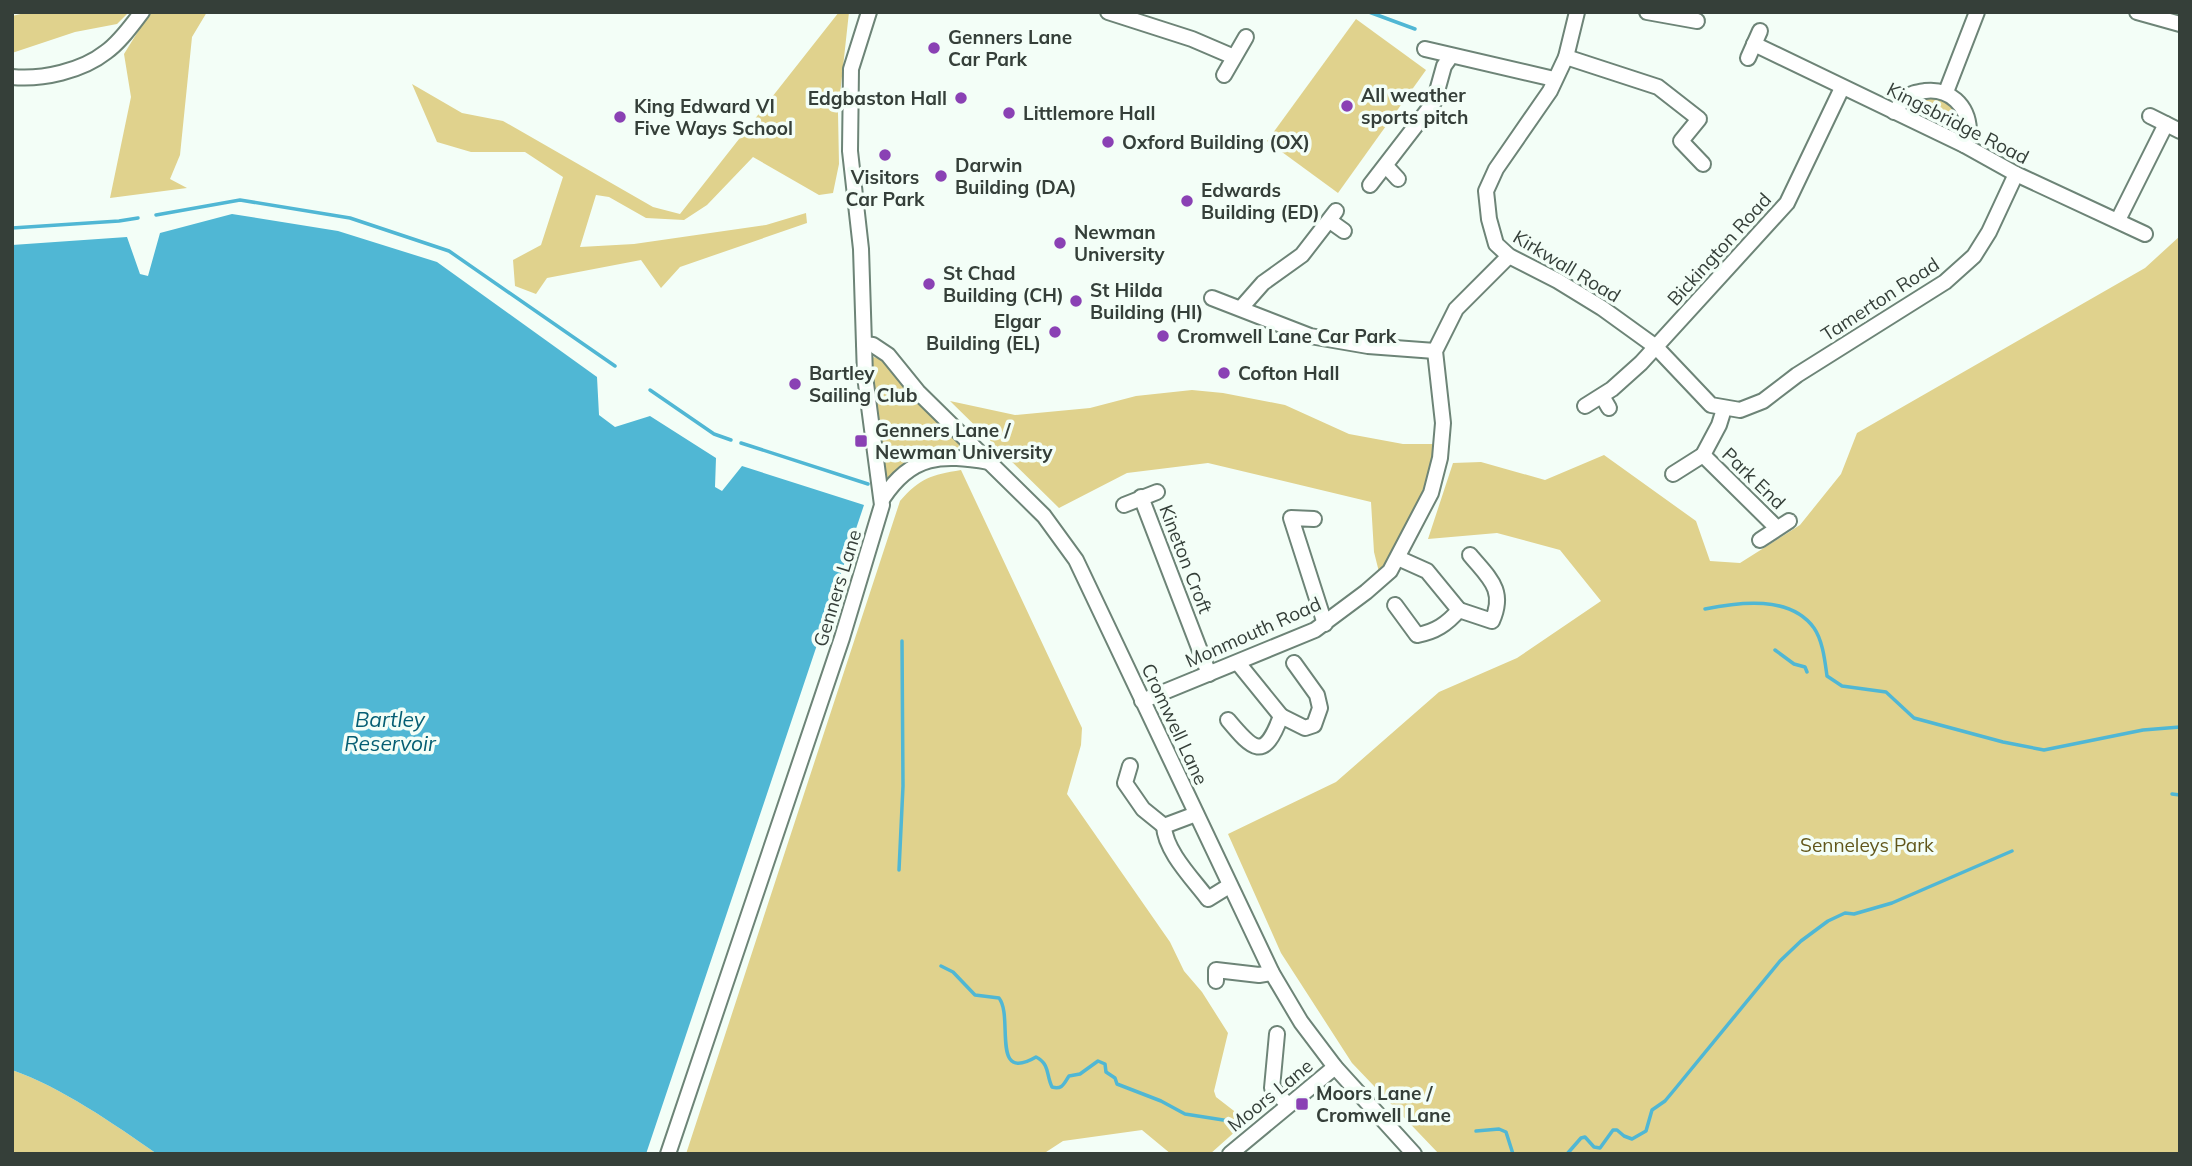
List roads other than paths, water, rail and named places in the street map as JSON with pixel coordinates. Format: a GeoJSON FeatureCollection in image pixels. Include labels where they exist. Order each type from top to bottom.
{"type":"FeatureCollection","features":[{"type":"Feature","properties":{"kind":"street"},"geometry":{"type":"LineString","coordinates":[[12,77],[66,72],[84,65],[105,53],[142,12]]}},
{"type":"Feature","properties":{"kind":"street","name":"Genners Lane"},"geometry":{"type":"LineString","coordinates":[[668,1154],[842,638],[883,498],[865,376],[861,249],[850,151],[851,69],[869,12]]}},
{"type":"Feature","properties":{"kind":"street"},"geometry":{"type":"LineString","coordinates":[[1108,12],[1192,38],[1234,57]]}},
{"type":"Feature","properties":{"kind":"street","name":"Kirkwall Road"},"geometry":{"type":"LineString","coordinates":[[1577,12],[1566,57],[1550,91],[1496,169],[1486,191],[1489,219],[1496,244],[1509,257],[1558,281],[1602,308],[1656,347]]}},
{"type":"Feature","properties":{"kind":"street"},"geometry":{"type":"LineString","coordinates":[[1647,12],[1698,23]]}},
{"type":"Feature","properties":{"kind":"street"},"geometry":{"type":"LineString","coordinates":[[1946,92],[1977,12]]}},
{"type":"Feature","properties":{"kind":"street"},"geometry":{"type":"LineString","coordinates":[[2137,12],[2180,24]]}},
{"type":"Feature","properties":{"kind":"street"},"geometry":{"type":"LineString","coordinates":[[1224,75],[1246,37]]}},
{"type":"Feature","properties":{"kind":"street","name":"Kingsbridge Road"},"geometry":{"type":"LineString","coordinates":[[1748,58],[1757,38],[1842,88],[2145,234]]}},
{"type":"Feature","properties":{"kind":"street"},"geometry":{"type":"LineString","coordinates":[[1425,49],[1554,79]]}},
{"type":"Feature","properties":{"kind":"street"},"geometry":{"type":"LineString","coordinates":[[1370,185],[1434,102],[1444,66],[1451,56]]}},
{"type":"Feature","properties":{"kind":"street"},"geometry":{"type":"LineString","coordinates":[[1566,57],[1658,87],[1699,119],[1681,141],[1703,164]]}},
{"type":"Feature","properties":{"kind":"street","name":"Bickington Road"},"geometry":{"type":"LineString","coordinates":[[1585,406],[1605,402],[1787,203],[1842,88]]}},
{"type":"Feature","properties":{"kind":"street"},"geometry":{"type":"LineString","coordinates":[[1894,112],[1906,97],[1916,92],[1946,92],[1957,100],[1966,116],[1970,131],[1964,145]]}},
{"type":"Feature","properties":{"kind":"street"},"geometry":{"type":"LineString","coordinates":[[2150,116],[2180,131]]}},
{"type":"Feature","properties":{"kind":"street"},"geometry":{"type":"LineString","coordinates":[[2118,220],[2166,124]]}},
{"type":"Feature","properties":{"kind":"street"},"geometry":{"type":"LineString","coordinates":[[1386,166],[1398,179]]}},
{"type":"Feature","properties":{"kind":"street","name":"Tamerton Road"},"geometry":{"type":"LineString","coordinates":[[1724,409],[1740,410],[1763,401],[1797,375],[1957,272],[1974,256],[1989,232],[2016,174]]}},
{"type":"Feature","properties":{"kind":"street"},"geometry":{"type":"LineString","coordinates":[[1241,308],[1263,283],[1302,255],[1333,216],[1344,230]]}},
{"type":"Feature","properties":{"kind":"street"},"geometry":{"type":"LineString","coordinates":[[1212,298],[1311,336],[1368,346],[1435,351],[1456,309],[1509,257]]}},
{"type":"Feature","properties":{"kind":"street","name":"Cromwell Lane"},"geometry":{"type":"LineString","coordinates":[[864,344],[873,345],[888,355],[918,392],[1044,516],[1076,560],[1272,973],[1301,1022],[1335,1067],[1414,1154]]}},
{"type":"Feature","properties":{"kind":"street"},"geometry":{"type":"LineString","coordinates":[[1656,347],[1712,405],[1724,409],[1703,455],[1672,474]]}},
{"type":"Feature","properties":{"kind":"street","name":"Monmouth Road"},"geometry":{"type":"LineString","coordinates":[[1142,701],[1238,663],[1266,648],[1325,624],[1390,570],[1431,493],[1440,457],[1443,423],[1435,351]]}},
{"type":"Feature","properties":{"kind":"street","name":"Park End"},"geometry":{"type":"LineString","coordinates":[[1703,455],[1783,524],[1760,540]]}},
{"type":"Feature","properties":{"kind":"street"},"geometry":{"type":"LineString","coordinates":[[883,498],[899,479],[926,460],[960,457],[989,462]]}},
{"type":"Feature","properties":{"kind":"street","name":"Kineton Croft"},"geometry":{"type":"LineString","coordinates":[[1124,505],[1157,492]]}},
{"type":"Feature","properties":{"kind":"street","name":"Kineton Croft"},"geometry":{"type":"LineString","coordinates":[[1142,497],[1209,674]]}},
{"type":"Feature","properties":{"kind":"street"},"geometry":{"type":"LineString","coordinates":[[1314,519],[1292,518],[1325,624]]}},
{"type":"Feature","properties":{"kind":"street"},"geometry":{"type":"LineString","coordinates":[[1398,558],[1427,571],[1459,610],[1492,621],[1499,597],[1493,582],[1470,555]]}},
{"type":"Feature","properties":{"kind":"street"},"geometry":{"type":"LineString","coordinates":[[1395,604],[1417,635],[1432,633],[1459,610]]}},
{"type":"Feature","properties":{"kind":"street"},"geometry":{"type":"LineString","coordinates":[[1238,663],[1281,716],[1305,728],[1314,725],[1320,708],[1317,695],[1294,663]]}},
{"type":"Feature","properties":{"kind":"street"},"geometry":{"type":"LineString","coordinates":[[1228,720],[1248,744],[1255,747],[1265,744],[1273,737],[1281,716]]}},
{"type":"Feature","properties":{"kind":"street"},"geometry":{"type":"LineString","coordinates":[[1130,766],[1125,783],[1143,809],[1164,825],[1165,834],[1175,853],[1208,899],[1229,886]]}},
{"type":"Feature","properties":{"kind":"street"},"geometry":{"type":"LineString","coordinates":[[1164,825],[1196,814]]}},
{"type":"Feature","properties":{"kind":"street"},"geometry":{"type":"LineString","coordinates":[[1216,981],[1216,970],[1259,975],[1272,973]]}},
{"type":"Feature","properties":{"kind":"street"},"geometry":{"type":"LineString","coordinates":[[1277,1034],[1272,1088],[1288,1105]]}},
{"type":"Feature","properties":{"kind":"street","name":"Moors Lane"},"geometry":{"type":"LineString","coordinates":[[1230,1154],[1335,1067]]}},
{"type":"Feature","properties":{"kind":"water","name":"Bartley Reservoir"},"geometry":{"type":"Polygon","coordinates":[[[232,214],[338,231],[437,262],[597,377],[599,415],[615,427],[650,416],[716,458],[715,487],[722,491],[742,466],[864,505],[646,1154],[157,1154],[68,1096],[12,1070],[12,245],[127,237],[140,274],[148,276],[160,233],[232,214]]]}},
{"type":"Feature","properties":{"kind":"waterway"},"geometry":{"type":"LineString","coordinates":[[1369,12],[1415,29]]}},
{"type":"Feature","properties":{"kind":"waterway"},"geometry":{"type":"LineString","coordinates":[[156,215],[240,200],[350,218],[449,251],[615,366]]}},
{"type":"Feature","properties":{"kind":"waterway"},"geometry":{"type":"LineString","coordinates":[[12,228],[138,218]]}},
{"type":"Feature","properties":{"kind":"waterway"},"geometry":{"type":"LineString","coordinates":[[650,390],[714,434],[731,440]]}},
{"type":"Feature","properties":{"kind":"waterway"},"geometry":{"type":"LineString","coordinates":[[741,443],[868,484]]}},
{"type":"Feature","properties":{"kind":"waterway"},"geometry":{"type":"LineString","coordinates":[[1705,609],[1748,603],[1792,610],[1804,617],[1814,628],[1822,645],[1827,676],[1842,686],[1886,692],[1914,718],[2003,742],[2044,750],[2143,730],[2180,727]]}},
{"type":"Feature","properties":{"kind":"waterway"},"geometry":{"type":"LineString","coordinates":[[899,870],[903,786],[902,641]]}},
{"type":"Feature","properties":{"kind":"waterway"},"geometry":{"type":"LineString","coordinates":[[1775,650],[1794,664],[1805,667],[1807,672]]}},
{"type":"Feature","properties":{"kind":"waterway"},"geometry":{"type":"LineString","coordinates":[[2172,794],[2180,795]]}},
{"type":"Feature","properties":{"kind":"waterway"},"geometry":{"type":"LineString","coordinates":[[1567,1154],[1581,1138],[1585,1137],[1594,1147],[1600,1148],[1613,1130],[1632,1139],[1646,1131],[1652,1110],[1665,1101],[1780,961],[1828,921],[1845,913],[1854,914],[1892,903],[2012,851]]}},
{"type":"Feature","properties":{"kind":"waterway"},"geometry":{"type":"LineString","coordinates":[[941,966],[953,972],[975,995],[999,998],[1005,1019],[1008,1055],[1013,1062],[1022,1063],[1036,1057],[1046,1066],[1052,1087],[1061,1087],[1069,1076],[1080,1074],[1098,1061],[1105,1064],[1106,1072],[1115,1078],[1117,1084],[1161,1101],[1185,1114],[1236,1122]]}},
{"type":"Feature","properties":{"kind":"waterway"},"geometry":{"type":"LineString","coordinates":[[1476,1131],[1499,1129],[1506,1132],[1513,1154]]}},
{"type":"Feature","properties":{"kind":"place","name":"Genners Lane Car Park"},"geometry":{"type":"Point","coordinates":[934,48]}},
{"type":"Feature","properties":{"kind":"place","name":"Edgbaston Hall"},"geometry":{"type":"Point","coordinates":[961,98]}},
{"type":"Feature","properties":{"kind":"place","name":"All weather sports pitch"},"geometry":{"type":"Point","coordinates":[1347,106]}},
{"type":"Feature","properties":{"kind":"place","name":"Littlemore Hall"},"geometry":{"type":"Point","coordinates":[1009,113]}},
{"type":"Feature","properties":{"kind":"place","name":"King Edward VI Five Ways School"},"geometry":{"type":"Point","coordinates":[620,117]}},
{"type":"Feature","properties":{"kind":"place","name":"Oxford Building (OX)"},"geometry":{"type":"Point","coordinates":[1108,142]}},
{"type":"Feature","properties":{"kind":"place","name":"Visitors Car Park"},"geometry":{"type":"Point","coordinates":[885,155]}},
{"type":"Feature","properties":{"kind":"place","name":"Darwin Building (DA)"},"geometry":{"type":"Point","coordinates":[941,176]}},
{"type":"Feature","properties":{"kind":"place","name":"Edwards Building (ED)"},"geometry":{"type":"Point","coordinates":[1187,201]}},
{"type":"Feature","properties":{"kind":"place","name":"Newman University"},"geometry":{"type":"Point","coordinates":[1060,243]}},
{"type":"Feature","properties":{"kind":"place","name":"St Chad Building (CH)"},"geometry":{"type":"Point","coordinates":[929,284]}},
{"type":"Feature","properties":{"kind":"place","name":"St Hilda Building (HI)"},"geometry":{"type":"Point","coordinates":[1076,301]}},
{"type":"Feature","properties":{"kind":"place","name":"Elgar Building (EL)"},"geometry":{"type":"Point","coordinates":[1055,332]}},
{"type":"Feature","properties":{"kind":"place","name":"Cromwell Lane Car Park"},"geometry":{"type":"Point","coordinates":[1163,336]}},
{"type":"Feature","properties":{"kind":"place","name":"Cofton Hall"},"geometry":{"type":"Point","coordinates":[1224,373]}},
{"type":"Feature","properties":{"kind":"place","name":"Bartley Sailing Club"},"geometry":{"type":"Point","coordinates":[795,384]}},
{"type":"Feature","properties":{"kind":"place","name":"Genners Lane / Newman University"},"geometry":{"type":"Point","coordinates":[861,441]}},
{"type":"Feature","properties":{"kind":"place","name":"Moors Lane / Cromwell Lane"},"geometry":{"type":"Point","coordinates":[1302,1104]}},
{"type":"Feature","properties":{"kind":"park label","name":"Senneleys Park"},"geometry":{"type":"Point","coordinates":[1867,845]}}]}
